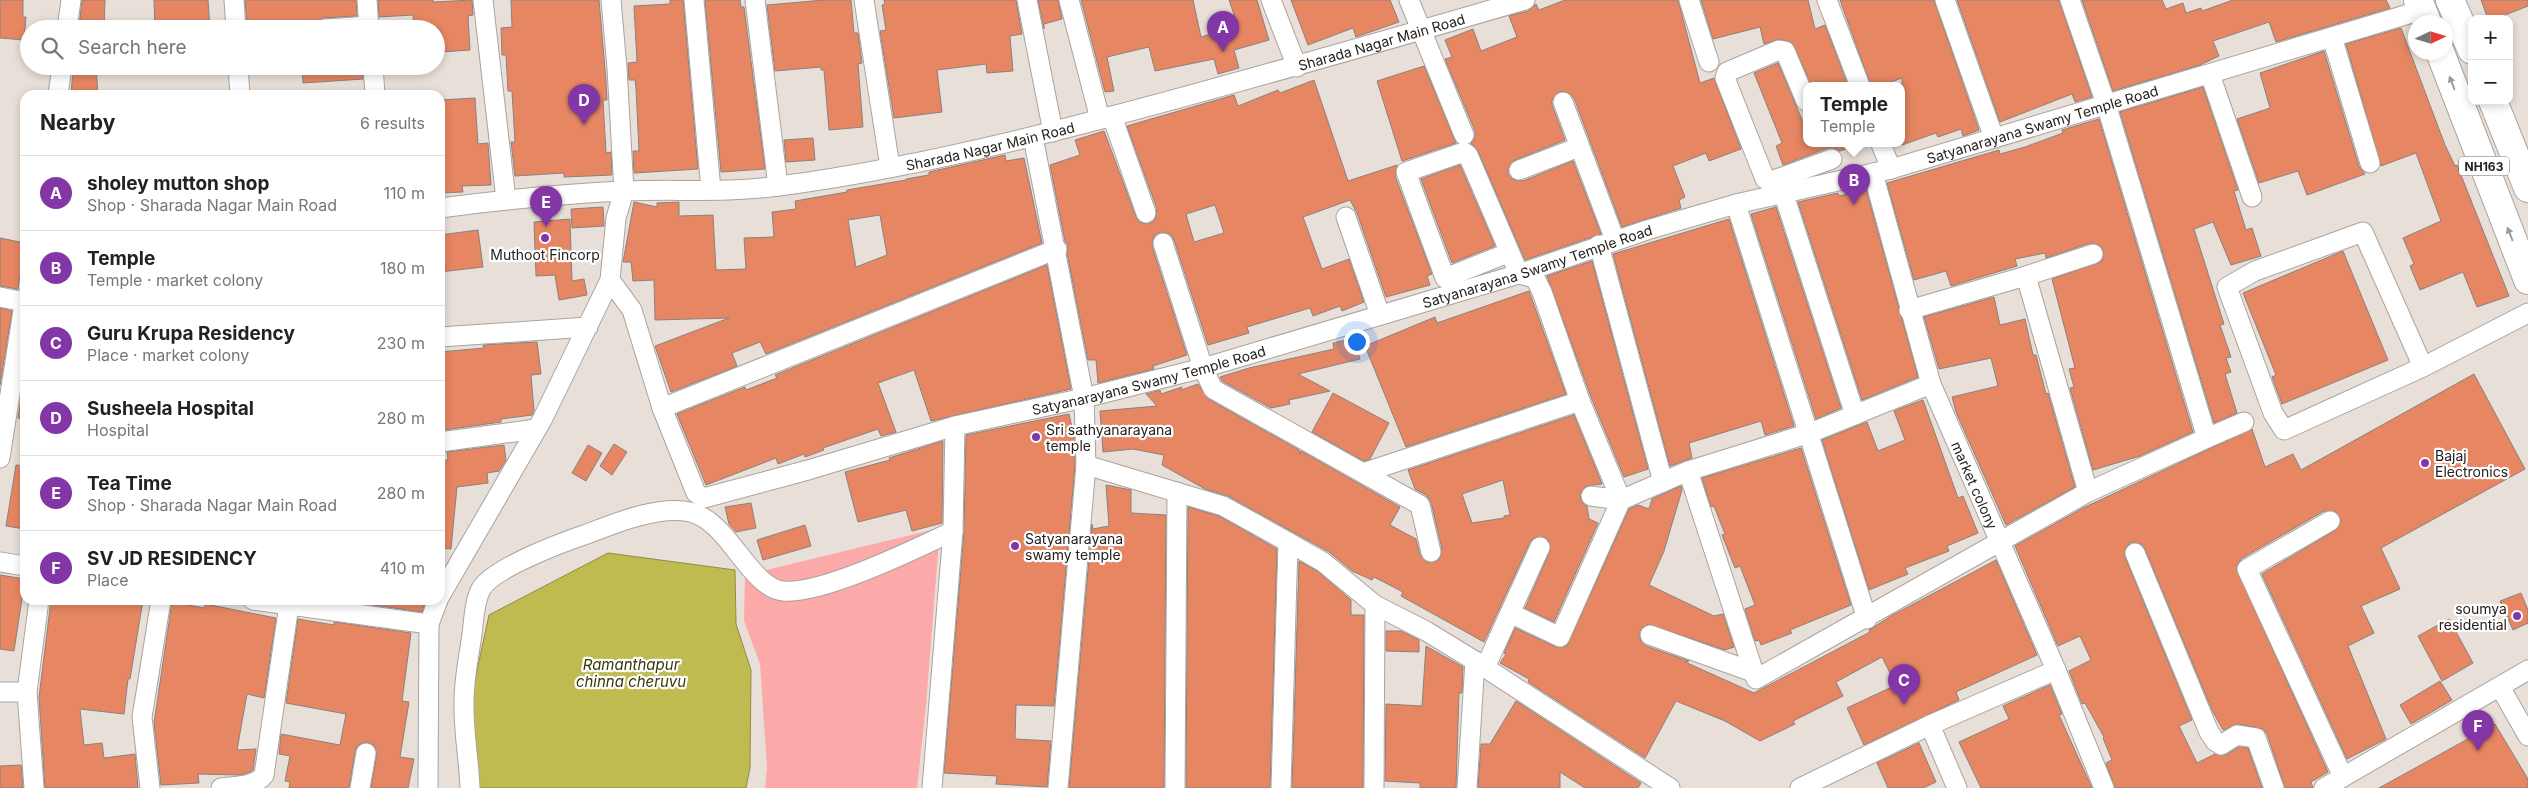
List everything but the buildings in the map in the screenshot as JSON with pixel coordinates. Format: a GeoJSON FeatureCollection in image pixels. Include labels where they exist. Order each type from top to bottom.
{"type":"FeatureCollection","features":[{"type":"Feature","properties":{"kind":"highway"},"geometry":{"type":"LineString","coordinates":[[2450,0],[2468,41]]}},
{"type":"Feature","properties":{"kind":"highway","name":"NH163"},"geometry":{"type":"LineString","coordinates":[[2443,60],[2528,280]]}},
{"type":"Feature","properties":{"kind":"highway","name":"NH163"},"geometry":{"type":"LineString","coordinates":[[2495,105],[2528,188]]}},
{"type":"Feature","properties":{"kind":"street"},"geometry":{"type":"LineString","coordinates":[[68,20],[71,0]]}},
{"type":"Feature","properties":{"kind":"street"},"geometry":{"type":"LineString","coordinates":[[234,0],[235,20]]}},
{"type":"Feature","properties":{"kind":"street"},"geometry":{"type":"LineString","coordinates":[[366,0],[368,20]]}},
{"type":"Feature","properties":{"kind":"street"},"geometry":{"type":"LineString","coordinates":[[483,0],[506,200]]}},
{"type":"Feature","properties":{"kind":"street"},"geometry":{"type":"LineString","coordinates":[[445,587],[536,429],[610,280],[616,218],[624,191],[618,68],[611,0]]}},
{"type":"Feature","properties":{"kind":"street"},"geometry":{"type":"LineString","coordinates":[[694,0],[711,190]]}},
{"type":"Feature","properties":{"kind":"street"},"geometry":{"type":"LineString","coordinates":[[755,0],[778,186]]}},
{"type":"Feature","properties":{"kind":"street"},"geometry":{"type":"LineString","coordinates":[[864,0],[890,167]]}},
{"type":"Feature","properties":{"kind":"street"},"geometry":{"type":"LineString","coordinates":[[1027,0],[1053,132]]}},
{"type":"Feature","properties":{"kind":"street"},"geometry":{"type":"LineString","coordinates":[[1069,0],[1106,118],[1146,213]]}},
{"type":"Feature","properties":{"kind":"street"},"geometry":{"type":"LineString","coordinates":[[1271,0],[1297,67]]}},
{"type":"Feature","properties":{"kind":"street"},"geometry":{"type":"LineString","coordinates":[[1409,0],[1464,135]]}},
{"type":"Feature","properties":{"kind":"street","name":"Sharada Nagar Main Road"},"geometry":{"type":"LineString","coordinates":[[445,207],[506,200],[624,191],[711,190],[778,186],[890,167],[1053,132],[1297,67],[1525,0]]}},
{"type":"Feature","properties":{"kind":"street"},"geometry":{"type":"LineString","coordinates":[[1690,0],[1709,62]]}},
{"type":"Feature","properties":{"kind":"street"},"geometry":{"type":"LineString","coordinates":[[1827,0],[1858,82]]}},
{"type":"Feature","properties":{"kind":"street"},"geometry":{"type":"LineString","coordinates":[[1945,0],[1994,138]]}},
{"type":"Feature","properties":{"kind":"street"},"geometry":{"type":"LineString","coordinates":[[2070,0],[2106,104],[2207,438]]}},
{"type":"Feature","properties":{"kind":"street","name":"Satyanarayana Swamy Temple Road"},"geometry":{"type":"LineString","coordinates":[[610,280],[632,310],[662,408],[696,493],[704,498],[808,470],[955,426],[1084,398],[1203,368],[1519,274],[1607,243],[1736,204],[1784,195],[1891,169],[2422,11]]}},
{"type":"Feature","properties":{"kind":"street"},"geometry":{"type":"LineString","coordinates":[[2332,37],[2370,163]]}},
{"type":"Feature","properties":{"kind":"street"},"geometry":{"type":"LineString","coordinates":[[1803,93],[1785,51],[1780,50],[1726,72],[1725,78],[1765,179],[1771,181],[1829,151],[1840,181]]}},
{"type":"Feature","properties":{"kind":"street"},"geometry":{"type":"LineString","coordinates":[[2210,74],[2252,197]]}},
{"type":"Feature","properties":{"kind":"street"},"geometry":{"type":"LineString","coordinates":[[59,90],[61,75]]}},
{"type":"Feature","properties":{"kind":"street"},"geometry":{"type":"LineString","coordinates":[[239,75],[240,90]]}},
{"type":"Feature","properties":{"kind":"street"},"geometry":{"type":"LineString","coordinates":[[374,75],[375,90]]}},
{"type":"Feature","properties":{"kind":"street"},"geometry":{"type":"LineString","coordinates":[[1563,102],[1579,147],[1607,243],[1663,482]]}},
{"type":"Feature","properties":{"kind":"street"},"geometry":{"type":"LineString","coordinates":[[1033,137],[1057,249],[1084,398],[1086,465],[1058,788]]}},
{"type":"Feature","properties":{"kind":"street"},"geometry":{"type":"LineString","coordinates":[[1519,170],[1579,147]]}},
{"type":"Feature","properties":{"kind":"street"},"geometry":{"type":"LineString","coordinates":[[1882,147],[1891,169]]}},
{"type":"Feature","properties":{"kind":"street"},"geometry":{"type":"LineString","coordinates":[[1508,253],[1445,278],[1406,172],[1464,152],[1470,159],[1508,253],[1519,274],[1537,280],[1580,401],[1621,500],[1560,637],[1510,613]]}},
{"type":"Feature","properties":{"kind":"street","name":"market colony"},"geometry":{"type":"LineString","coordinates":[[1873,173],[1909,310],[1931,384],[2056,670],[2104,788]]}},
{"type":"Feature","properties":{"kind":"street"},"geometry":{"type":"LineString","coordinates":[[1784,195],[1856,415]]}},
{"type":"Feature","properties":{"kind":"street"},"geometry":{"type":"LineString","coordinates":[[1736,204],[1810,434],[1866,619]]}},
{"type":"Feature","properties":{"kind":"street"},"geometry":{"type":"LineString","coordinates":[[1346,217],[1380,315]]}},
{"type":"Feature","properties":{"kind":"street"},"geometry":{"type":"LineString","coordinates":[[2423,367],[2363,232],[2255,271],[2227,287],[2274,413],[2284,430],[2423,367],[2528,313]]}},
{"type":"Feature","properties":{"kind":"street"},"geometry":{"type":"LineString","coordinates":[[1163,244],[1203,368],[1214,389],[1420,505],[1431,552]]}},
{"type":"Feature","properties":{"kind":"street"},"geometry":{"type":"LineString","coordinates":[[662,408],[1057,249]]}},
{"type":"Feature","properties":{"kind":"street"},"geometry":{"type":"LineString","coordinates":[[1909,310],[2026,276],[2093,254]]}},
{"type":"Feature","properties":{"kind":"street"},"geometry":{"type":"LineString","coordinates":[[2026,276],[2088,492]]}},
{"type":"Feature","properties":{"kind":"street"},"geometry":{"type":"LineString","coordinates":[[0,297],[20,299]]}},
{"type":"Feature","properties":{"kind":"street"},"geometry":{"type":"LineString","coordinates":[[445,337],[588,327]]}},
{"type":"Feature","properties":{"kind":"street"},"geometry":{"type":"LineString","coordinates":[[0,458],[20,332]]}},
{"type":"Feature","properties":{"kind":"street"},"geometry":{"type":"LineString","coordinates":[[1591,496],[1621,500],[1688,471],[1810,434],[1931,384]]}},
{"type":"Feature","properties":{"kind":"street"},"geometry":{"type":"LineString","coordinates":[[1363,473],[1580,401]]}},
{"type":"Feature","properties":{"kind":"street"},"geometry":{"type":"LineString","coordinates":[[1688,471],[1756,679],[1866,619],[1998,541],[2088,492],[2244,422]]}},
{"type":"Feature","properties":{"kind":"street"},"geometry":{"type":"LineString","coordinates":[[932,788],[953,531],[955,426]]}},
{"type":"Feature","properties":{"kind":"street"},"geometry":{"type":"LineString","coordinates":[[445,441],[536,429]]}},
{"type":"Feature","properties":{"kind":"street"},"geometry":{"type":"LineString","coordinates":[[1086,465],[1223,506],[1323,562],[1375,605],[1426,631],[1670,788]]}},
{"type":"Feature","properties":{"kind":"street"},"geometry":{"type":"LineString","coordinates":[[1175,788],[1177,492]]}},
{"type":"Feature","properties":{"kind":"street"},"geometry":{"type":"LineString","coordinates":[[470,788],[464,701],[475,608],[481,589],[491,578],[520,562],[562,543],[635,518],[672,512],[690,512],[703,518],[734,544],[742,558],[769,585],[777,590],[798,591],[826,585],[953,531]]}},
{"type":"Feature","properties":{"kind":"street"},"geometry":{"type":"LineString","coordinates":[[2330,521],[2247,570],[2343,777]]}},
{"type":"Feature","properties":{"kind":"street"},"geometry":{"type":"LineString","coordinates":[[1282,788],[1288,542]]}},
{"type":"Feature","properties":{"kind":"street"},"geometry":{"type":"LineString","coordinates":[[1467,788],[1480,665],[1510,613],[1540,547]]}},
{"type":"Feature","properties":{"kind":"street"},"geometry":{"type":"LineString","coordinates":[[2136,552],[2209,732],[2215,741],[2221,745],[2237,735],[2256,738],[2274,788]]}},
{"type":"Feature","properties":{"kind":"street"},"geometry":{"type":"LineString","coordinates":[[0,562],[20,565]]}},
{"type":"Feature","properties":{"kind":"street"},"geometry":{"type":"LineString","coordinates":[[34,788],[27,692],[38,605]]}},
{"type":"Feature","properties":{"kind":"street"},"geometry":{"type":"LineString","coordinates":[[150,788],[142,717],[160,605]]}},
{"type":"Feature","properties":{"kind":"street"},"geometry":{"type":"LineString","coordinates":[[221,788],[253,784],[260,781],[264,775],[289,605],[328,606],[429,624]]}},
{"type":"Feature","properties":{"kind":"street"},"geometry":{"type":"LineString","coordinates":[[428,788],[429,624],[436,605]]}},
{"type":"Feature","properties":{"kind":"street"},"geometry":{"type":"LineString","coordinates":[[1374,788],[1375,605]]}},
{"type":"Feature","properties":{"kind":"street"},"geometry":{"type":"LineString","coordinates":[[1650,635],[1753,672]]}},
{"type":"Feature","properties":{"kind":"street"},"geometry":{"type":"LineString","coordinates":[[1811,786],[1930,725],[2056,670]]}},
{"type":"Feature","properties":{"kind":"street"},"geometry":{"type":"LineString","coordinates":[[2324,788],[2528,670]]}},
{"type":"Feature","properties":{"kind":"street"},"geometry":{"type":"LineString","coordinates":[[2500,687],[2528,736]]}},
{"type":"Feature","properties":{"kind":"street"},"geometry":{"type":"LineString","coordinates":[[0,692],[27,692]]}},
{"type":"Feature","properties":{"kind":"street"},"geometry":{"type":"LineString","coordinates":[[1930,725],[1957,788]]}},
{"type":"Feature","properties":{"kind":"street"},"geometry":{"type":"LineString","coordinates":[[360,788],[366,753]]}},
{"type":"Feature","properties":{"kind":"shaded area"},"geometry":{"type":"Polygon","coordinates":[[[940,528],[926,705],[917,788],[765,788],[767,767],[760,664],[744,621],[745,575],[940,528]]]}},
{"type":"Feature","properties":{"kind":"water","name":"Ramanthapur chinna cheruvu"},"geometry":{"type":"Polygon","coordinates":[[[608,553],[735,570],[736,624],[751,670],[750,768],[746,788],[480,788],[470,703],[489,615],[608,553]]]}},
{"type":"Feature","properties":{"kind":"place","name":"sholey mutton shop"},"geometry":{"type":"Point","coordinates":[1223,52]}},
{"type":"Feature","properties":{"kind":"place","name":"Susheela Hospital"},"geometry":{"type":"Point","coordinates":[584,125]}},
{"type":"Feature","properties":{"kind":"place","name":"Temple"},"geometry":{"type":"Point","coordinates":[1854,205]}},
{"type":"Feature","properties":{"kind":"place","name":"Tea Time"},"geometry":{"type":"Point","coordinates":[546,227]}},
{"type":"Feature","properties":{"kind":"place","name":"Muthoot Fincorp"},"geometry":{"type":"Point","coordinates":[545,238]}},
{"type":"Feature","properties":{"kind":"place","name":"Sri sathyanarayana temple"},"geometry":{"type":"Point","coordinates":[1036,437]}},
{"type":"Feature","properties":{"kind":"place","name":"Bajaj Electronics"},"geometry":{"type":"Point","coordinates":[2425,463]}},
{"type":"Feature","properties":{"kind":"place","name":"Satyanarayana swamy temple"},"geometry":{"type":"Point","coordinates":[1015,546]}},
{"type":"Feature","properties":{"kind":"place","name":"soumya residential"},"geometry":{"type":"Point","coordinates":[2517,616]}},
{"type":"Feature","properties":{"kind":"place","name":"Guru Krupa Residency"},"geometry":{"type":"Point","coordinates":[1904,705]}},
{"type":"Feature","properties":{"kind":"place","name":"SV JD RESIDENCY"},"geometry":{"type":"Point","coordinates":[2478,751]}}]}
